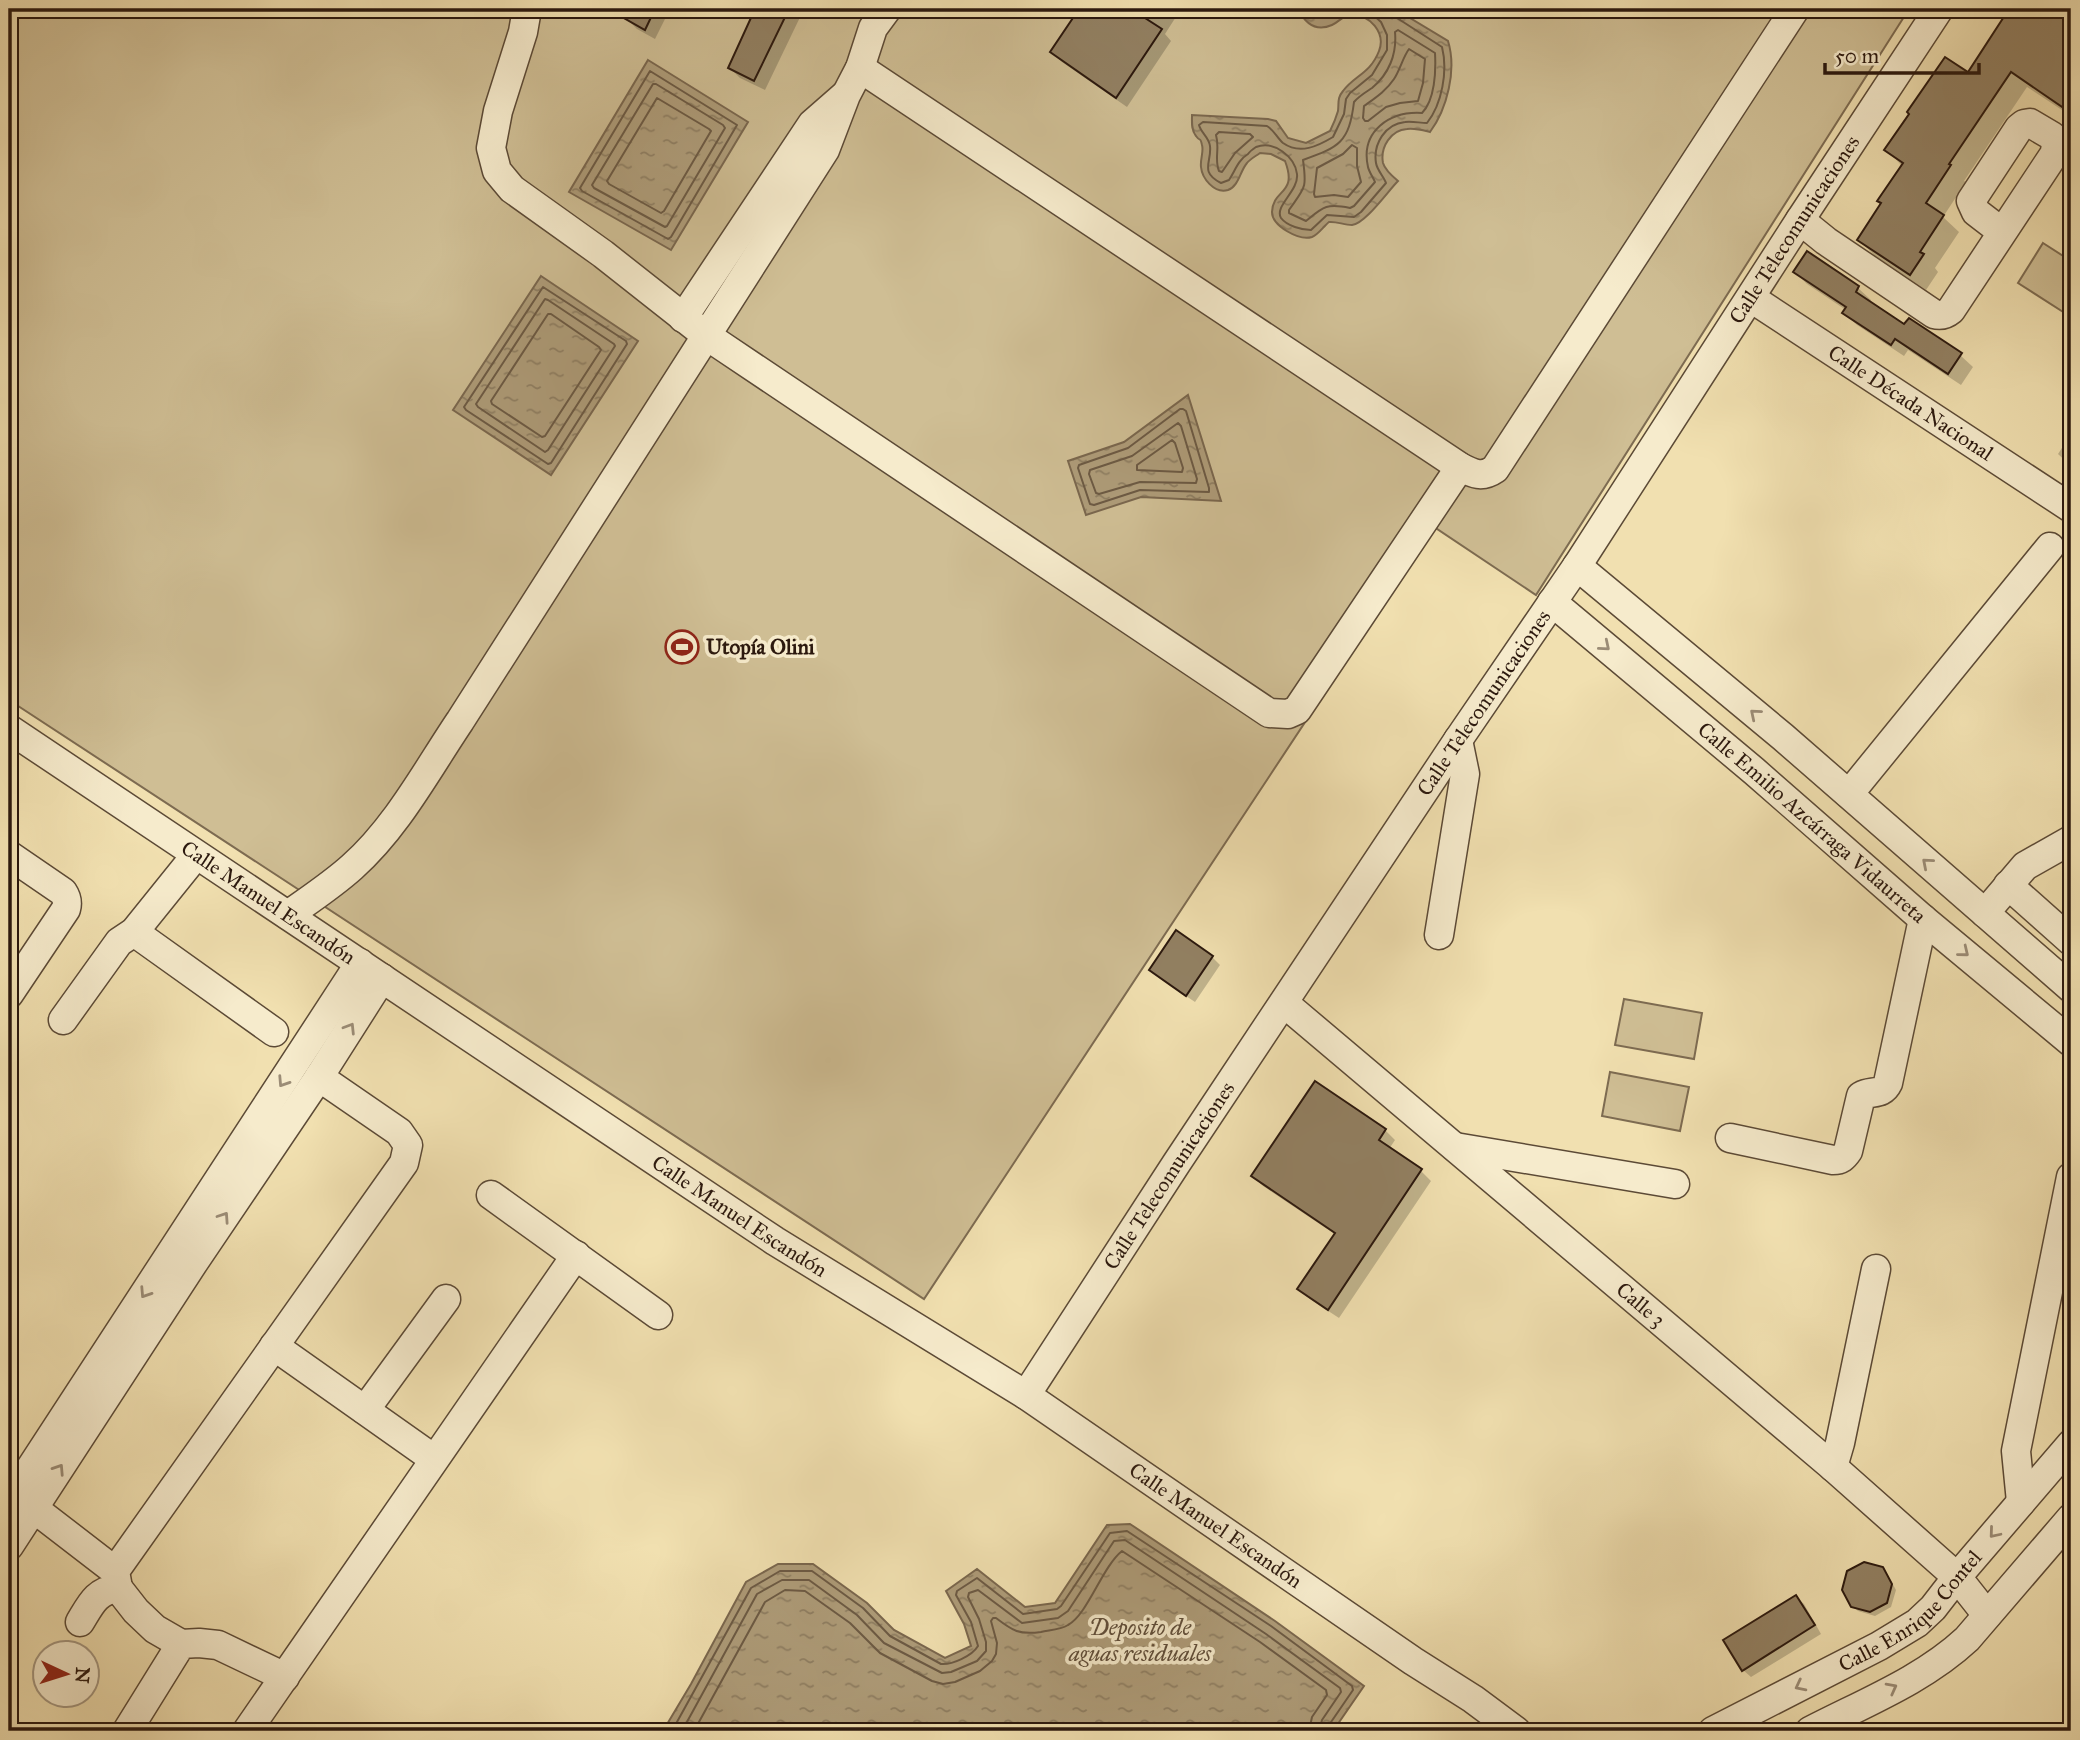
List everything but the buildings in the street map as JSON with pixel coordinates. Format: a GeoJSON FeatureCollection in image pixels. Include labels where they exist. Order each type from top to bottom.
{"type":"FeatureCollection","features":[{"type":"Feature","properties":{"kind":"street"},"geometry":{"type":"LineString","coordinates":[[527,9],[523,32],[498,111],[491,148],[497,171],[512,189],[603,254],[707,336],[1261,709],[1276,715],[1297,710],[1460,467]]}},
{"type":"Feature","properties":{"kind":"street"},"geometry":{"type":"LineString","coordinates":[[288,915],[352,867],[401,811],[825,150],[846,95],[860,68],[873,28],[887,9]]}},
{"type":"Feature","properties":{"kind":"street"},"geometry":{"type":"LineString","coordinates":[[860,68],[1460,467],[1475,474],[1487,475],[1496,469],[1795,9]]}},
{"type":"Feature","properties":{"kind":"street","name":"Calle Telecomunicaciones"},"geometry":{"type":"LineString","coordinates":[[1026,1395],[1176,1164],[1577,566],[1939,9]]}},
{"type":"Feature","properties":{"kind":"street"},"geometry":{"type":"LineString","coordinates":[[682,318],[812,124],[846,95]]}},
{"type":"Feature","properties":{"kind":"street"},"geometry":{"type":"LineString","coordinates":[[1800,220],[1940,316],[1951,310],[2002,232]]}},
{"type":"Feature","properties":{"kind":"street","name":"Calle Década Nacional"},"geometry":{"type":"LineString","coordinates":[[1751,299],[2071,508]]}},
{"type":"Feature","properties":{"kind":"street"},"geometry":{"type":"LineString","coordinates":[[1849,794],[2050,547]]}},
{"type":"Feature","properties":{"kind":"street","name":"Calle Emilio Azcárraga Vidaurreta"},"geometry":{"type":"LineString","coordinates":[[1577,566],[1783,737],[2071,988]]}},
{"type":"Feature","properties":{"kind":"street","name":"Calle Emilio Azcárraga Vidaurreta"},"geometry":{"type":"LineString","coordinates":[[1552,602],[2071,1042]]}},
{"type":"Feature","properties":{"kind":"street","name":"Calle Manuel Escandón"},"geometry":{"type":"LineString","coordinates":[[9,729],[775,1241],[1026,1395],[1516,1731]]}},
{"type":"Feature","properties":{"kind":"street"},"geometry":{"type":"LineString","coordinates":[[1754,771],[1783,737]]}},
{"type":"Feature","properties":{"kind":"street"},"geometry":{"type":"LineString","coordinates":[[1439,935],[1465,774],[1458,740]]}},
{"type":"Feature","properties":{"kind":"street"},"geometry":{"type":"LineString","coordinates":[[1985,913],[2025,866],[2071,840]]}},
{"type":"Feature","properties":{"kind":"street"},"geometry":{"type":"LineString","coordinates":[[9,855],[63,892],[68,903],[9,994]]}},
{"type":"Feature","properties":{"kind":"street"},"geometry":{"type":"LineString","coordinates":[[63,1020],[119,942],[134,932],[196,855]]}},
{"type":"Feature","properties":{"kind":"street"},"geometry":{"type":"LineString","coordinates":[[2008,885],[2071,941]]}},
{"type":"Feature","properties":{"kind":"street"},"geometry":{"type":"LineString","coordinates":[[1730,1138],[1833,1160],[1840,1160],[1845,1156],[1861,1096],[1880,1093],[1888,1083],[1923,919]]}},
{"type":"Feature","properties":{"kind":"street"},"geometry":{"type":"LineString","coordinates":[[134,932],[274,1032]]}},
{"type":"Feature","properties":{"kind":"street"},"geometry":{"type":"LineString","coordinates":[[1996,978],[2023,946]]}},
{"type":"Feature","properties":{"kind":"street"},"geometry":{"type":"LineString","coordinates":[[184,1255],[319,1077],[371,970]]}},
{"type":"Feature","properties":{"kind":"street"},"geometry":{"type":"LineString","coordinates":[[9,1546],[19,1500],[371,970]]}},
{"type":"Feature","properties":{"kind":"street","name":"Calle 3"},"geometry":{"type":"LineString","coordinates":[[1284,1003],[1833,1466],[1956,1577],[1987,1615]]}},
{"type":"Feature","properties":{"kind":"street"},"geometry":{"type":"LineString","coordinates":[[80,1622],[92,1602],[117,1579],[274,1346],[404,1163],[408,1145],[399,1132],[319,1077]]}},
{"type":"Feature","properties":{"kind":"street"},"geometry":{"type":"LineString","coordinates":[[1454,1147],[1675,1184]]}},
{"type":"Feature","properties":{"kind":"street"},"geometry":{"type":"LineString","coordinates":[[2021,1502],[2016,1451],[2071,1177]]}},
{"type":"Feature","properties":{"kind":"street"},"geometry":{"type":"LineString","coordinates":[[491,1195],[658,1315]]}},
{"type":"Feature","properties":{"kind":"street"},"geometry":{"type":"LineString","coordinates":[[247,1731],[576,1255]]}},
{"type":"Feature","properties":{"kind":"street"},"geometry":{"type":"LineString","coordinates":[[1833,1466],[1876,1269]]}},
{"type":"Feature","properties":{"kind":"street"},"geometry":{"type":"LineString","coordinates":[[365,1410],[446,1299]]}},
{"type":"Feature","properties":{"kind":"street"},"geometry":{"type":"LineString","coordinates":[[274,1346],[434,1459]]}},
{"type":"Feature","properties":{"kind":"street","name":"Calle Enrique Contel"},"geometry":{"type":"LineString","coordinates":[[1713,1731],[1879,1646],[1917,1623],[1933,1608],[1956,1577],[2071,1444]]}},
{"type":"Feature","properties":{"kind":"street"},"geometry":{"type":"LineString","coordinates":[[19,1500],[117,1579],[136,1611],[155,1629],[181,1644],[218,1645],[285,1677]]}},
{"type":"Feature","properties":{"kind":"street"},"geometry":{"type":"LineString","coordinates":[[1810,1731],[1923,1672],[1948,1656],[1967,1639],[2071,1518]]}},
{"type":"Feature","properties":{"kind":"street"},"geometry":{"type":"LineString","coordinates":[[127,1731],[181,1644]]}},
{"type":"Feature","properties":{"kind":"street"},"geometry":{"type":"LineString","coordinates":[[1473,1699],[1481,1713],[1482,1731]]}},
{"type":"Feature","properties":{"kind":"shaded area","name":"Utopía Olini"},"geometry":{"type":"Polygon","coordinates":[[[9,9],[1909,9],[1536,595],[1434,527],[924,1299],[9,700],[9,9]]]}},
{"type":"Feature","properties":{"kind":"shaded area"},"geometry":{"type":"Polygon","coordinates":[[[2043,243],[2071,261],[2071,317],[2018,283],[2043,243]]]}},
{"type":"Feature","properties":{"kind":"shaded area"},"geometry":{"type":"Polygon","coordinates":[[[1624,999],[1702,1013],[1694,1059],[1615,1045],[1624,999]]]}},
{"type":"Feature","properties":{"kind":"shaded area"},"geometry":{"type":"Polygon","coordinates":[[[1610,1072],[1689,1087],[1680,1131],[1602,1116],[1610,1072]]]}},
{"type":"Feature","properties":{"kind":"water"},"geometry":{"type":"Polygon","coordinates":[[[1298,9],[1395,9],[1448,41],[1451,52],[1451,76],[1446,101],[1430,132],[1401,130],[1385,145],[1383,163],[1398,181],[1370,213],[1357,223],[1352,225],[1329,222],[1314,236],[1307,238],[1287,231],[1273,217],[1273,204],[1289,180],[1285,161],[1271,154],[1260,153],[1247,163],[1232,188],[1218,190],[1206,180],[1202,171],[1201,140],[1194,134],[1192,123],[1192,115],[1268,119],[1276,121],[1288,138],[1306,143],[1330,131],[1341,94],[1371,65],[1379,51],[1380,38],[1375,26],[1364,18],[1348,15],[1332,25],[1316,27],[1304,18],[1298,9]]]}},
{"type":"Feature","properties":{"kind":"water"},"geometry":{"type":"Polygon","coordinates":[[[648,60],[748,122],[671,250],[569,192],[648,60]]]}},
{"type":"Feature","properties":{"kind":"water"},"geometry":{"type":"Polygon","coordinates":[[[541,276],[638,341],[551,475],[453,410],[541,276]]]}},
{"type":"Feature","properties":{"kind":"water"},"geometry":{"type":"Polygon","coordinates":[[[1188,395],[1221,501],[1141,497],[1086,515],[1068,461],[1124,442],[1188,395]]]}},
{"type":"Feature","properties":{"kind":"water","name":"Deposito de aguas residuales"},"geometry":{"type":"Polygon","coordinates":[[[1130,1524],[1275,1621],[1364,1686],[1333,1731],[663,1731],[746,1582],[778,1564],[813,1564],[867,1603],[894,1630],[945,1658],[971,1646],[964,1624],[946,1591],[977,1569],[1025,1607],[1055,1603],[1107,1525],[1130,1524]]]}},
{"type":"Feature","properties":{"kind":"place","name":"Utopía Olini"},"geometry":{"type":"Point","coordinates":[682,647]}}]}
